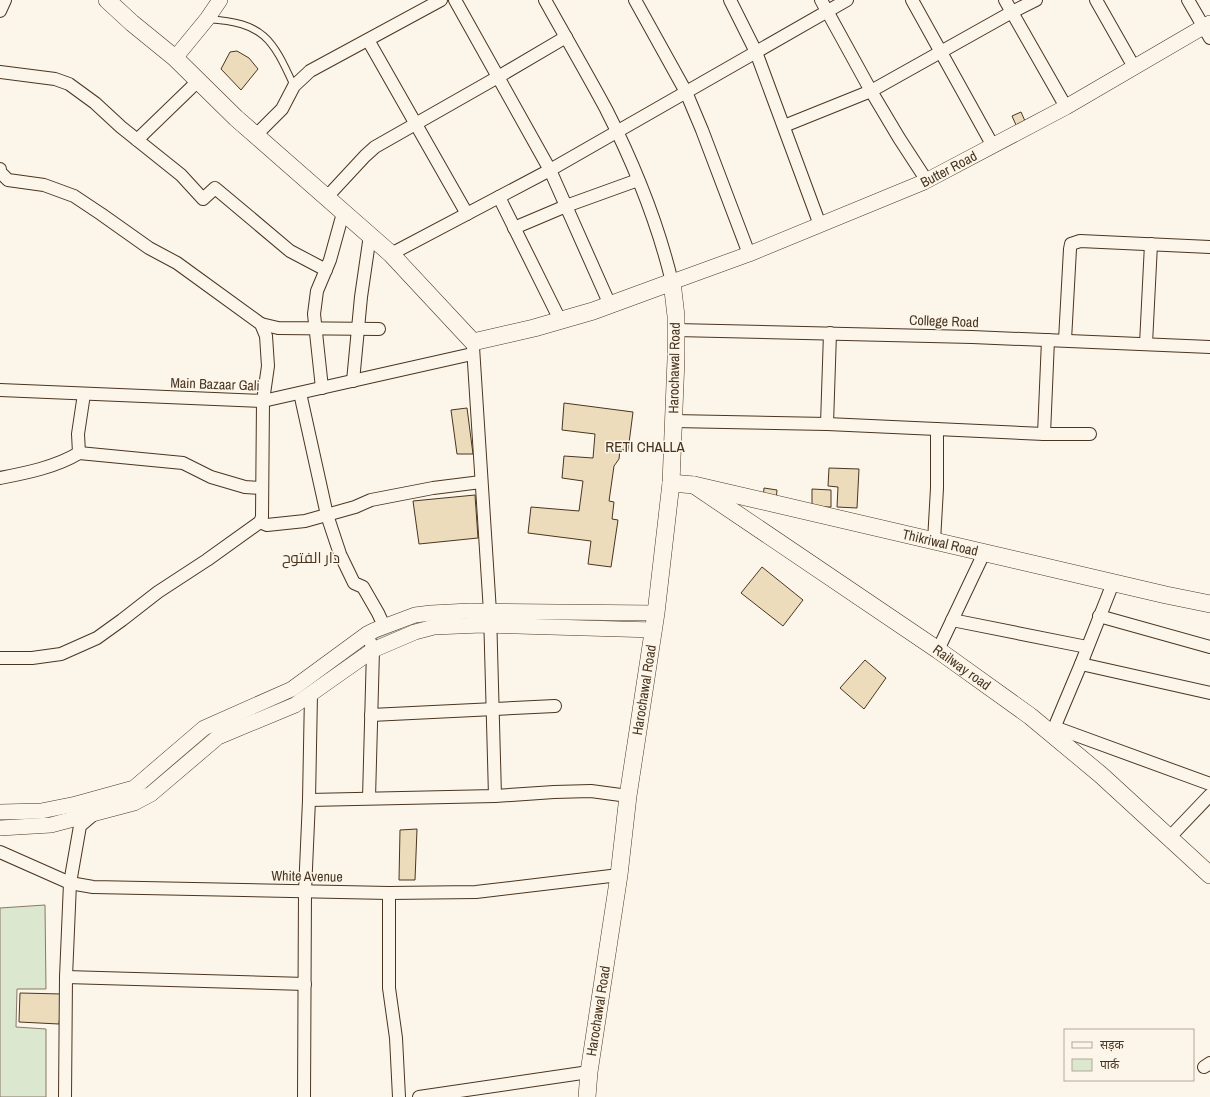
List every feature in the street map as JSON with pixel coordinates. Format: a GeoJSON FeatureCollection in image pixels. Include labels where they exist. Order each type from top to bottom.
{"type":"FeatureCollection","features":[{"type":"Feature","properties":{"kind":"main road"},"geometry":{"type":"LineString","coordinates":[[106,1],[175,58],[236,118],[391,254],[472,348],[519,332],[610,305],[672,282]]}},
{"type":"Feature","properties":{"kind":"main road","name":"Harochawal Road"},"geometry":{"type":"LineString","coordinates":[[587,1097],[589,1072],[619,875],[628,796],[654,630],[671,483],[676,330],[675,302],[672,282]]}},
{"type":"Feature","properties":{"kind":"main road","name":"Thikriwal Road"},"geometry":{"type":"LineString","coordinates":[[671,483],[694,485],[1113,583],[1210,604]]}},
{"type":"Feature","properties":{"kind":"main road","name":"Railway road"},"geometry":{"type":"LineString","coordinates":[[694,485],[938,650],[1053,731],[1210,875]]}},
{"type":"Feature","properties":{"kind":"street"},"geometry":{"type":"LineString","coordinates":[[0,11],[5,0]]}},
{"type":"Feature","properties":{"kind":"street"},"geometry":{"type":"LineString","coordinates":[[175,58],[220,0]]}},
{"type":"Feature","properties":{"kind":"street"},"geometry":{"type":"LineString","coordinates":[[256,135],[282,108],[294,86],[310,71],[441,0]]}},
{"type":"Feature","properties":{"kind":"street"},"geometry":{"type":"LineString","coordinates":[[455,0],[550,170],[610,305]]}},
{"type":"Feature","properties":{"kind":"street"},"geometry":{"type":"LineString","coordinates":[[545,0],[617,132],[638,180],[664,251],[672,282]]}},
{"type":"Feature","properties":{"kind":"street"},"geometry":{"type":"LineString","coordinates":[[730,0],[756,52],[820,225]]}},
{"type":"Feature","properties":{"kind":"street"},"geometry":{"type":"LineString","coordinates":[[821,0],[870,91],[898,138],[927,181]]}},
{"type":"Feature","properties":{"kind":"street"},"geometry":{"type":"LineString","coordinates":[[391,254],[550,170],[847,0]]}},
{"type":"Feature","properties":{"kind":"street"},"geometry":{"type":"LineString","coordinates":[[912,0],[993,146]]}},
{"type":"Feature","properties":{"kind":"street"},"geometry":{"type":"LineString","coordinates":[[1005,0],[1066,107]]}},
{"type":"Feature","properties":{"kind":"street"},"geometry":{"type":"LineString","coordinates":[[784,126],[870,91],[1036,0]]}},
{"type":"Feature","properties":{"kind":"street"},"geometry":{"type":"LineString","coordinates":[[1096,0],[1134,67]]}},
{"type":"Feature","properties":{"kind":"street"},"geometry":{"type":"LineString","coordinates":[[1188,0],[1208,29]]}},
{"type":"Feature","properties":{"kind":"street"},"geometry":{"type":"LineString","coordinates":[[638,1],[686,92],[749,254]]}},
{"type":"Feature","properties":{"kind":"street","name":"Butter Road"},"geometry":{"type":"LineString","coordinates":[[672,282],[749,254],[927,181],[1066,107],[1134,67],[1208,29]]}},
{"type":"Feature","properties":{"kind":"street"},"geometry":{"type":"LineString","coordinates":[[326,198],[375,147],[566,37]]}},
{"type":"Feature","properties":{"kind":"street"},"geometry":{"type":"LineString","coordinates":[[368,40],[467,214]]}},
{"type":"Feature","properties":{"kind":"street"},"geometry":{"type":"LineString","coordinates":[[0,72],[55,79],[70,84],[181,175],[203,199],[215,188],[290,251],[326,270]]}},
{"type":"Feature","properties":{"kind":"street"},"geometry":{"type":"LineString","coordinates":[[137,140],[198,81]]}},
{"type":"Feature","properties":{"kind":"street"},"geometry":{"type":"LineString","coordinates":[[0,169],[0,172],[8,180],[44,185],[74,196],[148,248],[177,263],[261,324],[278,328],[358,330],[379,329]]}},
{"type":"Feature","properties":{"kind":"street"},"geometry":{"type":"LineString","coordinates":[[514,228],[566,206],[638,180]]}},
{"type":"Feature","properties":{"kind":"street"},"geometry":{"type":"LineString","coordinates":[[499,197],[560,320]]}},
{"type":"Feature","properties":{"kind":"street"},"geometry":{"type":"LineString","coordinates":[[322,388],[314,314],[317,291],[330,260],[343,213]]}},
{"type":"Feature","properties":{"kind":"street"},"geometry":{"type":"LineString","coordinates":[[353,381],[360,297],[370,236]]}},
{"type":"Feature","properties":{"kind":"street"},"geometry":{"type":"LineString","coordinates":[[1065,340],[1071,244],[1080,241],[1210,247]]}},
{"type":"Feature","properties":{"kind":"street"},"geometry":{"type":"LineString","coordinates":[[1146,344],[1151,244]]}},
{"type":"Feature","properties":{"kind":"street"},"geometry":{"type":"LineString","coordinates":[[0,658],[48,657],[75,649],[97,638],[158,592],[207,560],[260,522],[262,517],[263,401],[268,366],[266,336],[261,324]]}},
{"type":"Feature","properties":{"kind":"street","name":"College Road"},"geometry":{"type":"LineString","coordinates":[[676,330],[1065,340],[1210,347]]}},
{"type":"Feature","properties":{"kind":"street"},"geometry":{"type":"LineString","coordinates":[[827,424],[830,333]]}},
{"type":"Feature","properties":{"kind":"street"},"geometry":{"type":"LineString","coordinates":[[1044,434],[1048,340]]}},
{"type":"Feature","properties":{"kind":"street"},"geometry":{"type":"LineString","coordinates":[[472,348],[490,618],[495,796]]}},
{"type":"Feature","properties":{"kind":"street","name":"Main Bazaar Gali"},"geometry":{"type":"LineString","coordinates":[[0,390],[263,401],[353,381],[472,348]]}},
{"type":"Feature","properties":{"kind":"street"},"geometry":{"type":"LineString","coordinates":[[300,393],[327,515],[340,554],[354,582],[363,587],[384,626]]}},
{"type":"Feature","properties":{"kind":"street"},"geometry":{"type":"LineString","coordinates":[[79,453],[78,434],[84,394]]}},
{"type":"Feature","properties":{"kind":"street"},"geometry":{"type":"LineString","coordinates":[[673,421],[827,424],[1044,434],[1090,434]]}},
{"type":"Feature","properties":{"kind":"street"},"geometry":{"type":"LineString","coordinates":[[934,541],[937,488],[936,429]]}},
{"type":"Feature","properties":{"kind":"street"},"geometry":{"type":"LineString","coordinates":[[0,478],[20,474],[62,461],[79,453],[183,463],[211,477],[245,487],[262,488]]}},
{"type":"Feature","properties":{"kind":"street"},"geometry":{"type":"LineString","coordinates":[[260,522],[267,525],[305,521],[355,507],[371,500],[433,488],[481,482]]}},
{"type":"Feature","properties":{"kind":"street"},"geometry":{"type":"LineString","coordinates":[[938,650],[984,553]]}},
{"type":"Feature","properties":{"kind":"street"},"geometry":{"type":"LineString","coordinates":[[1113,583],[1053,731],[1210,783]]}},
{"type":"Feature","properties":{"kind":"street"},"geometry":{"type":"LineString","coordinates":[[0,828],[46,826],[93,815],[134,803],[204,728],[292,689],[367,634],[384,626],[422,614],[470,611],[490,618],[654,630]]}},
{"type":"Feature","properties":{"kind":"street"},"geometry":{"type":"LineString","coordinates":[[0,812],[41,811],[76,804],[129,790],[146,789],[218,737],[287,708],[306,698],[373,650],[415,632],[462,625],[490,618],[656,613]]}},
{"type":"Feature","properties":{"kind":"street"},"geometry":{"type":"LineString","coordinates":[[1099,616],[1210,647]]}},
{"type":"Feature","properties":{"kind":"street"},"geometry":{"type":"LineString","coordinates":[[952,620],[1087,647]]}},
{"type":"Feature","properties":{"kind":"street"},"geometry":{"type":"LineString","coordinates":[[367,634],[373,650],[369,798]]}},
{"type":"Feature","properties":{"kind":"street"},"geometry":{"type":"LineString","coordinates":[[1081,664],[1210,693]]}},
{"type":"Feature","properties":{"kind":"street"},"geometry":{"type":"LineString","coordinates":[[292,689],[306,698]]}},
{"type":"Feature","properties":{"kind":"street"},"geometry":{"type":"LineString","coordinates":[[304,1097],[305,891],[309,800],[306,698]]}},
{"type":"Feature","properties":{"kind":"street"},"geometry":{"type":"LineString","coordinates":[[371,715],[555,706]]}},
{"type":"Feature","properties":{"kind":"street"},"geometry":{"type":"LineString","coordinates":[[309,800],[495,796],[576,791],[591,791],[628,796]]}},
{"type":"Feature","properties":{"kind":"street"},"geometry":{"type":"LineString","coordinates":[[1169,838],[1210,795]]}},
{"type":"Feature","properties":{"kind":"street"},"geometry":{"type":"LineString","coordinates":[[65,1097],[66,977],[70,883],[80,826],[93,815]]}},
{"type":"Feature","properties":{"kind":"street","name":"White Avenue"},"geometry":{"type":"LineString","coordinates":[[0,852],[70,883],[93,887],[389,893],[476,892],[619,875]]}},
{"type":"Feature","properties":{"kind":"street"},"geometry":{"type":"LineString","coordinates":[[389,893],[389,988],[396,1038],[399,1097]]}},
{"type":"Feature","properties":{"kind":"street"},"geometry":{"type":"LineString","coordinates":[[66,977],[305,984]]}},
{"type":"Feature","properties":{"kind":"street"},"geometry":{"type":"LineString","coordinates":[[420,1097],[589,1072]]}},
{"type":"Feature","properties":{"kind":"lane"},"geometry":{"type":"LineString","coordinates":[[206,19],[241,24],[261,33],[277,49],[294,86]]}},
{"type":"Feature","properties":{"kind":"green space"},"geometry":{"type":"Polygon","coordinates":[[[45,905],[46,989],[17,989],[16,1027],[46,1029],[46,1097],[0,1097],[0,908],[45,905]]]}},
{"type":"Feature","properties":{"kind":"building"},"geometry":{"type":"Polygon","coordinates":[[[237,51],[249,58],[258,69],[241,90],[221,69],[230,52],[237,51]]]}},
{"type":"Feature","properties":{"kind":"building"},"geometry":{"type":"Polygon","coordinates":[[[1021,112],[1025,121],[1016,125],[1012,116],[1021,112]]]}},
{"type":"Feature","properties":{"kind":"building"},"geometry":{"type":"Polygon","coordinates":[[[564,403],[633,412],[628,451],[620,449],[619,459],[614,466],[609,501],[614,502],[612,519],[618,520],[611,567],[588,564],[591,541],[528,533],[531,507],[579,511],[583,481],[562,478],[564,456],[593,458],[595,434],[562,430],[564,403]]]}},
{"type":"Feature","properties":{"kind":"building"},"geometry":{"type":"Polygon","coordinates":[[[467,408],[473,454],[457,454],[451,410],[467,408]]]}},
{"type":"Feature","properties":{"kind":"building"},"geometry":{"type":"Polygon","coordinates":[[[829,468],[859,469],[857,508],[837,507],[838,487],[828,486],[829,468]]]}},
{"type":"Feature","properties":{"kind":"building"},"geometry":{"type":"Polygon","coordinates":[[[764,488],[777,490],[776,502],[763,499],[764,488]]]}},
{"type":"Feature","properties":{"kind":"building"},"geometry":{"type":"Polygon","coordinates":[[[812,489],[831,490],[831,507],[812,507],[812,489]]]}},
{"type":"Feature","properties":{"kind":"building"},"geometry":{"type":"Polygon","coordinates":[[[475,495],[478,538],[419,544],[413,501],[475,495]]]}},
{"type":"Feature","properties":{"kind":"building"},"geometry":{"type":"Polygon","coordinates":[[[762,567],[803,600],[783,626],[741,593],[762,567]]]}},
{"type":"Feature","properties":{"kind":"building"},"geometry":{"type":"Polygon","coordinates":[[[865,660],[886,678],[864,709],[840,688],[865,660]]]}},
{"type":"Feature","properties":{"kind":"building"},"geometry":{"type":"Polygon","coordinates":[[[417,829],[415,880],[399,880],[400,830],[417,829]]]}},
{"type":"Feature","properties":{"kind":"building"},"geometry":{"type":"Polygon","coordinates":[[[20,993],[62,994],[59,1024],[19,1022],[20,993]]]}},
{"type":"Feature","properties":{"kind":"waterway"},"geometry":{"type":"LineString","coordinates":[[375,639],[400,629]]}},
{"type":"Feature","properties":{"kind":"waterway"},"geometry":{"type":"LineString","coordinates":[[350,657],[365,645]]}},
{"type":"Feature","properties":{"kind":"waterway"},"geometry":{"type":"LineString","coordinates":[[270,707],[293,697]]}},
{"type":"Feature","properties":{"kind":"waterway"},"geometry":{"type":"LineString","coordinates":[[149,786],[174,764]]}},
{"type":"Feature","properties":{"kind":"district","name":"RETI CHALLA"},"geometry":{"type":"Point","coordinates":[645,447]}},
{"type":"Feature","properties":{"kind":"district","name":"دار الفتوح"},"geometry":{"type":"Point","coordinates":[311,558]}}]}
